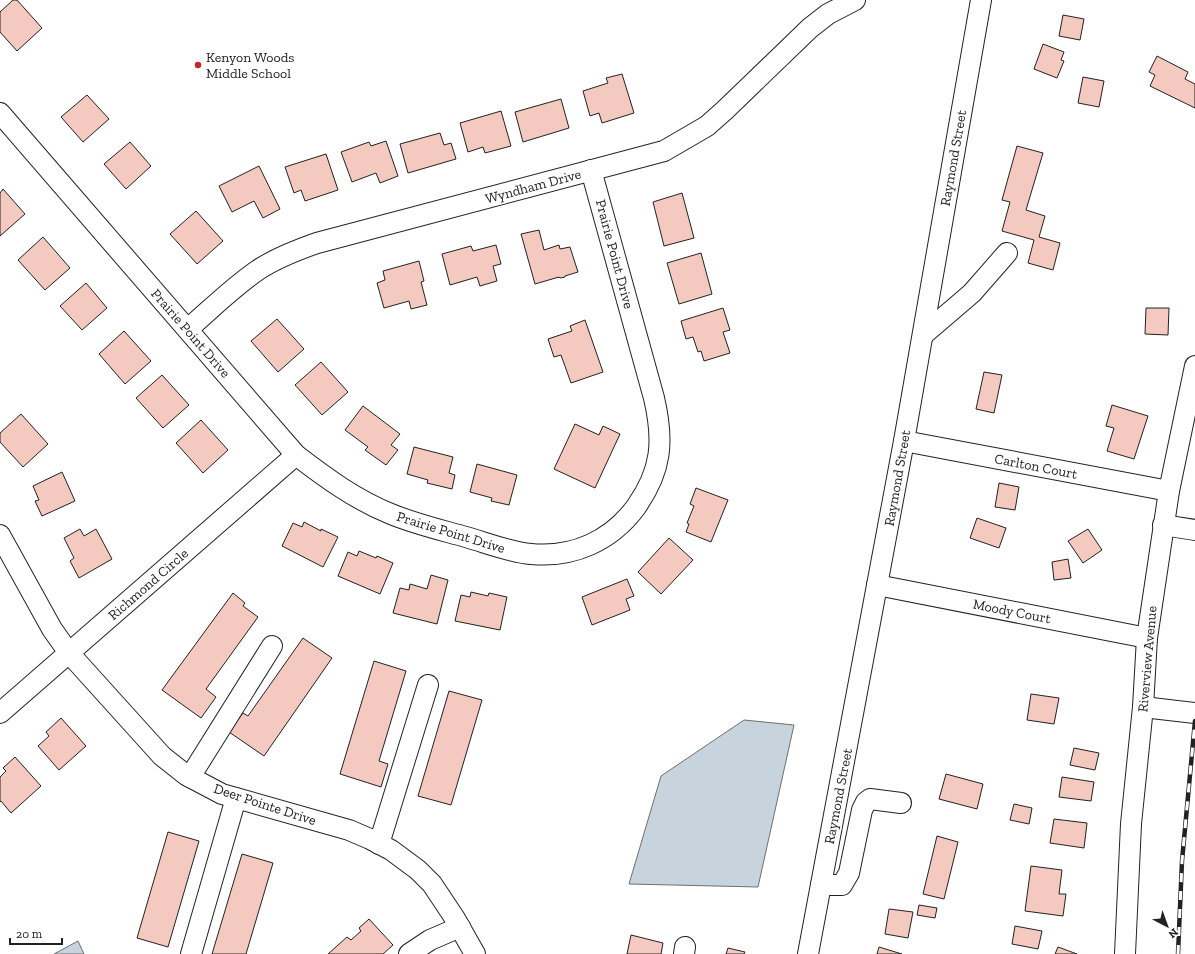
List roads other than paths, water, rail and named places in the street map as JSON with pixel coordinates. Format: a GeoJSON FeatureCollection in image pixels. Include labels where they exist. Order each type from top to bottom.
{"type":"FeatureCollection","features":[{"type":"Feature","properties":{"kind":"street","name":"Wyndham Drive"},"geometry":{"type":"LineString","coordinates":[[188,329],[258,270],[298,250],[317,243],[664,150],[707,126],[810,28],[828,14],[855,0]]}},
{"type":"Feature","properties":{"kind":"street","name":"Raymond Street"},"geometry":{"type":"LineString","coordinates":[[808,954],[904,442],[981,0]]}},
{"type":"Feature","properties":{"kind":"street","name":"Prairie Point Drive"},"geometry":{"type":"LineString","coordinates":[[0,112],[296,455],[337,486],[389,513],[414,523],[510,550],[530,554],[551,555],[574,551],[596,542],[613,530],[629,516],[641,499],[652,481],[658,463],[660,443],[659,420],[591,170]]}},
{"type":"Feature","properties":{"kind":"street"},"geometry":{"type":"LineString","coordinates":[[923,335],[972,293],[1007,253]]}},
{"type":"Feature","properties":{"kind":"street","name":"Riverview Avenue"},"geometry":{"type":"LineString","coordinates":[[1125,954],[1131,824],[1143,707],[1146,638],[1169,491],[1195,366]]}},
{"type":"Feature","properties":{"kind":"street","name":"Carlton Court"},"geometry":{"type":"LineString","coordinates":[[904,442],[1169,491]]}},
{"type":"Feature","properties":{"kind":"street","name":"Richmond Circle"},"geometry":{"type":"LineString","coordinates":[[0,713],[296,455]]}},
{"type":"Feature","properties":{"kind":"street"},"geometry":{"type":"LineString","coordinates":[[1163,525],[1195,530]]}},
{"type":"Feature","properties":{"kind":"street","name":"Deer Pointe Drive"},"geometry":{"type":"LineString","coordinates":[[2,542],[52,629],[69,652],[152,746],[173,765],[190,777],[222,794],[349,830],[379,844],[402,858],[418,870],[442,899],[475,954]]}},
{"type":"Feature","properties":{"kind":"street","name":"Moody Court"},"geometry":{"type":"LineString","coordinates":[[877,585],[1146,638]]}},
{"type":"Feature","properties":{"kind":"street"},"geometry":{"type":"LineString","coordinates":[[190,777],[272,646]]}},
{"type":"Feature","properties":{"kind":"street"},"geometry":{"type":"LineString","coordinates":[[379,844],[428,686]]}},
{"type":"Feature","properties":{"kind":"street"},"geometry":{"type":"LineString","coordinates":[[1143,707],[1195,713]]}},
{"type":"Feature","properties":{"kind":"street"},"geometry":{"type":"LineString","coordinates":[[191,954],[236,798]]}},
{"type":"Feature","properties":{"kind":"street"},"geometry":{"type":"LineString","coordinates":[[821,885],[842,884],[849,873],[862,810],[866,802],[870,799],[901,803]]}},
{"type":"Feature","properties":{"kind":"street"},"geometry":{"type":"LineString","coordinates":[[409,954],[430,940],[460,927]]}},
{"type":"Feature","properties":{"kind":"railway"},"geometry":{"type":"LineString","coordinates":[[1178,954],[1182,861],[1195,721]]}},
{"type":"Feature","properties":{"kind":"place","name":"Kenyon Woods Middle School"},"geometry":{"type":"Point","coordinates":[198,65]}}]}
